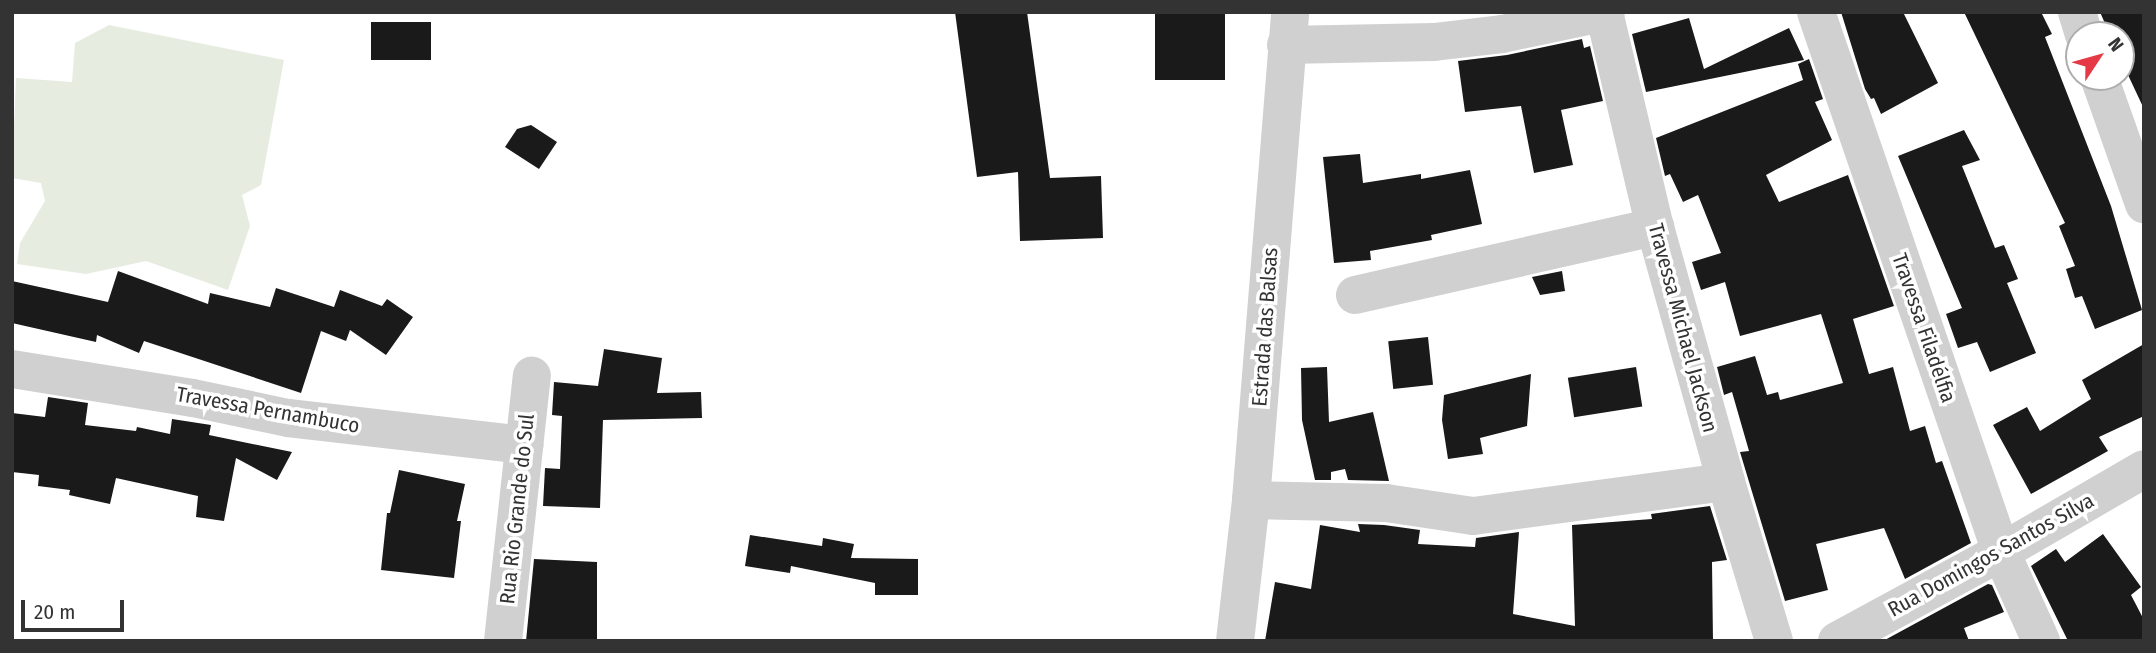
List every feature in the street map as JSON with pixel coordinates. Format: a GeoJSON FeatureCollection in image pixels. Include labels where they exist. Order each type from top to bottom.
{"type":"FeatureCollection","features":[{"type":"Feature","properties":{"kind":"street"},"geometry":{"type":"LineString","coordinates":[[1288,28],[1434,41],[1502,34],[1605,12]]}},
{"type":"Feature","properties":{"kind":"street","name":"Travessa Michael Jackson"},"geometry":{"type":"LineString","coordinates":[[1605,12],[1655,227],[1726,482],[1774,641]]}},
{"type":"Feature","properties":{"kind":"street","name":"Travessa Filadélfia"},"geometry":{"type":"LineString","coordinates":[[1816,12],[2001,552],[2041,641]]}},
{"type":"Feature","properties":{"kind":"street","name":"Estrada das Balsas"},"geometry":{"type":"LineString","coordinates":[[1235,641],[1251,500],[1288,28]]}},
{"type":"Feature","properties":{"kind":"street"},"geometry":{"type":"LineString","coordinates":[[2104,91],[2144,204]]}},
{"type":"Feature","properties":{"kind":"street"},"geometry":{"type":"LineString","coordinates":[[1355,295],[1655,227]]}},
{"type":"Feature","properties":{"kind":"street","name":"Travessa Pernambuco"},"geometry":{"type":"LineString","coordinates":[[12,369],[193,398],[288,418],[524,445]]}},
{"type":"Feature","properties":{"kind":"street","name":"Rua Rio Grande do Sul"},"geometry":{"type":"LineString","coordinates":[[503,641],[532,376]]}},
{"type":"Feature","properties":{"kind":"street","name":"Rua Domingos Santos Silva"},"geometry":{"type":"LineString","coordinates":[[1837,641],[2001,552],[2144,468]]}},
{"type":"Feature","properties":{"kind":"street"},"geometry":{"type":"LineString","coordinates":[[1251,500],[1386,503],[1473,516],[1726,482]]}},
{"type":"Feature","properties":{"kind":"shaded area"},"geometry":{"type":"Polygon","coordinates":[[[109,25],[284,60],[261,185],[242,195],[250,226],[228,290],[146,261],[86,274],[17,264],[20,243],[45,201],[41,183],[12,178],[16,78],[72,82],[75,43],[109,25]]]}},
{"type":"Feature","properties":{"kind":"building"},"geometry":{"type":"Polygon","coordinates":[[[955,12],[1027,12],[1050,178],[1101,176],[1103,238],[1020,241],[1018,172],[977,177],[955,12]]]}},
{"type":"Feature","properties":{"kind":"building"},"geometry":{"type":"Polygon","coordinates":[[[1155,12],[1225,12],[1225,80],[1155,80],[1155,12]]]}},
{"type":"Feature","properties":{"kind":"building"},"geometry":{"type":"Polygon","coordinates":[[[1841,12],[1903,12],[1938,83],[1881,114],[1874,98],[1871,99],[1865,89],[1841,12]]]}},
{"type":"Feature","properties":{"kind":"building"},"geometry":{"type":"Polygon","coordinates":[[[1964,12],[2041,12],[2052,34],[2045,37],[2111,206],[2142,310],[2095,329],[2082,296],[2075,298],[2066,269],[2075,266],[2059,226],[2065,223],[1964,12]]]}},
{"type":"Feature","properties":{"kind":"building"},"geometry":{"type":"Polygon","coordinates":[[[2100,12],[2144,12],[2144,109],[2135,90],[2135,21],[2104,21],[2100,12]]]}},
{"type":"Feature","properties":{"kind":"building"},"geometry":{"type":"Polygon","coordinates":[[[1689,18],[1704,69],[1789,28],[1804,60],[1646,92],[1632,34],[1689,18]]]}},
{"type":"Feature","properties":{"kind":"building"},"geometry":{"type":"Polygon","coordinates":[[[371,22],[431,22],[431,60],[371,60],[371,22]]]}},
{"type":"Feature","properties":{"kind":"building"},"geometry":{"type":"Polygon","coordinates":[[[1582,39],[1584,48],[1590,46],[1603,101],[1561,110],[1573,165],[1534,173],[1521,106],[1465,112],[1458,61],[1507,55],[1582,39]]]}},
{"type":"Feature","properties":{"kind":"building"},"geometry":{"type":"Polygon","coordinates":[[[1809,59],[1823,99],[1815,102],[1832,140],[1766,175],[1779,202],[1848,175],[1894,306],[1853,319],[1869,374],[1893,367],[1910,431],[1925,426],[1936,463],[1942,461],[1971,543],[1905,579],[1884,528],[1816,544],[1828,590],[1785,601],[1740,452],[1749,451],[1732,392],[1724,395],[1717,367],[1755,356],[1767,395],[1778,392],[1780,400],[1843,383],[1821,314],[1740,336],[1725,282],[1701,290],[1692,262],[1721,253],[1698,195],[1683,202],[1670,174],[1665,176],[1656,138],[1803,80],[1798,64],[1809,59]]]}},
{"type":"Feature","properties":{"kind":"building"},"geometry":{"type":"Polygon","coordinates":[[[531,125],[557,142],[539,169],[505,147],[517,129],[531,125]]]}},
{"type":"Feature","properties":{"kind":"building"},"geometry":{"type":"Polygon","coordinates":[[[1964,130],[1980,160],[1962,166],[1995,248],[2004,245],[2018,279],[2007,283],[2036,353],[1990,372],[1977,342],[1958,348],[1946,314],[1962,308],[1898,156],[1964,130]]]}},
{"type":"Feature","properties":{"kind":"building"},"geometry":{"type":"Polygon","coordinates":[[[1360,154],[1363,183],[1421,174],[1421,179],[1470,170],[1482,224],[1431,235],[1432,240],[1370,251],[1371,260],[1334,263],[1323,157],[1360,154]]]}},
{"type":"Feature","properties":{"kind":"building"},"geometry":{"type":"Polygon","coordinates":[[[118,271],[208,304],[210,293],[270,307],[276,288],[334,307],[340,290],[382,306],[387,299],[413,317],[386,355],[350,330],[346,341],[321,331],[301,393],[144,341],[139,353],[97,335],[96,342],[12,323],[12,281],[108,302],[118,271]]]}},
{"type":"Feature","properties":{"kind":"building"},"geometry":{"type":"Polygon","coordinates":[[[1562,271],[1565,291],[1540,295],[1532,277],[1562,271]]]}},
{"type":"Feature","properties":{"kind":"building"},"geometry":{"type":"Polygon","coordinates":[[[1428,337],[1433,385],[1393,389],[1388,341],[1428,337]]]}},
{"type":"Feature","properties":{"kind":"building"},"geometry":{"type":"Polygon","coordinates":[[[2144,344],[2144,416],[2099,437],[2108,451],[2031,494],[1993,425],[2027,407],[2040,431],[2091,399],[2082,380],[2144,344]]]}},
{"type":"Feature","properties":{"kind":"building"},"geometry":{"type":"Polygon","coordinates":[[[604,349],[662,358],[657,393],[701,392],[702,418],[603,420],[600,508],[543,506],[545,468],[560,469],[562,416],[552,415],[554,382],[598,386],[604,349]]]}},
{"type":"Feature","properties":{"kind":"building"},"geometry":{"type":"Polygon","coordinates":[[[1327,367],[1329,422],[1373,412],[1389,481],[1348,480],[1345,469],[1331,472],[1331,480],[1315,480],[1302,420],[1301,368],[1327,367]]]}},
{"type":"Feature","properties":{"kind":"building"},"geometry":{"type":"Polygon","coordinates":[[[1636,367],[1642,407],[1574,417],[1568,378],[1636,367]]]}},
{"type":"Feature","properties":{"kind":"building"},"geometry":{"type":"Polygon","coordinates":[[[1531,374],[1527,426],[1480,438],[1483,454],[1448,459],[1442,420],[1444,395],[1531,374]]]}},
{"type":"Feature","properties":{"kind":"building"},"geometry":{"type":"Polygon","coordinates":[[[48,397],[88,403],[85,425],[136,431],[137,427],[170,434],[172,419],[211,425],[209,435],[292,452],[277,480],[236,458],[224,521],[196,517],[198,496],[116,478],[110,504],[69,495],[70,490],[38,486],[39,475],[12,472],[12,413],[45,417],[48,397]]]}},
{"type":"Feature","properties":{"kind":"building"},"geometry":{"type":"Polygon","coordinates":[[[399,470],[465,484],[457,521],[461,521],[454,578],[381,570],[387,513],[390,513],[399,470]]]}},
{"type":"Feature","properties":{"kind":"building"},"geometry":{"type":"Polygon","coordinates":[[[1710,506],[1727,560],[1712,562],[1713,641],[1265,641],[1275,582],[1311,589],[1320,525],[1360,532],[1358,524],[1420,530],[1418,544],[1475,547],[1476,538],[1519,532],[1513,614],[1575,626],[1572,525],[1652,519],[1651,514],[1710,506]]]}},
{"type":"Feature","properties":{"kind":"building"},"geometry":{"type":"Polygon","coordinates":[[[2103,534],[2141,587],[2131,595],[2144,620],[2144,641],[2068,641],[2031,566],[2056,549],[2065,562],[2103,534]]]}},
{"type":"Feature","properties":{"kind":"building"},"geometry":{"type":"Polygon","coordinates":[[[750,535],[822,546],[823,538],[854,544],[851,558],[918,559],[918,595],[875,595],[875,583],[791,566],[790,573],[745,566],[750,535]]]}},
{"type":"Feature","properties":{"kind":"building"},"geometry":{"type":"Polygon","coordinates":[[[534,559],[597,562],[597,641],[526,641],[534,559]]]}},
{"type":"Feature","properties":{"kind":"building"},"geometry":{"type":"Polygon","coordinates":[[[1988,584],[1992,585],[2004,612],[1964,628],[1969,641],[1883,641],[1988,584]]]}}]}
